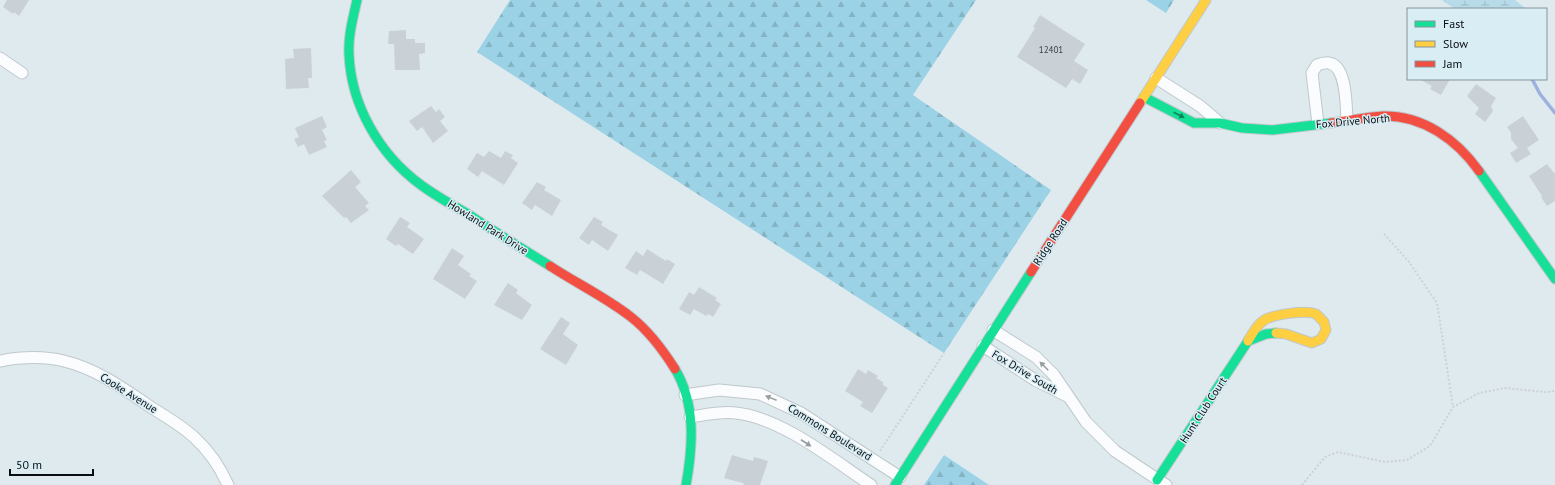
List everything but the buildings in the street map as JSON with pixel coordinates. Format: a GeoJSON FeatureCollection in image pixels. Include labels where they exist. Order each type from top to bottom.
{"type":"FeatureCollection","features":[{"type":"Feature","properties":{"kind":"street","name":"Howland Park Drive"},"geometry":{"type":"LineString","coordinates":[[357,0],[350,28],[351,72],[355,92],[364,118],[375,138],[386,153],[398,167],[421,186],[631,317],[644,328],[667,354],[685,395],[690,417]]}},
{"type":"Feature","properties":{"kind":"street","name":"Ridge Road"},"geometry":{"type":"LineString","coordinates":[[897,481],[1206,0]]}},
{"type":"Feature","properties":{"kind":"street"},"geometry":{"type":"LineString","coordinates":[[0,58],[22,73]]}},
{"type":"Feature","properties":{"kind":"street"},"geometry":{"type":"LineString","coordinates":[[1318,124],[1312,73],[1317,65],[1329,63],[1338,67],[1342,76],[1347,120]]}},
{"type":"Feature","properties":{"kind":"street","name":"Fox Drive North"},"geometry":{"type":"LineString","coordinates":[[1156,78],[1200,106],[1220,123]]}},
{"type":"Feature","properties":{"kind":"street","name":"Fox Drive North"},"geometry":{"type":"LineString","coordinates":[[1144,97],[1194,123],[1220,123],[1260,130],[1384,116],[1410,119],[1425,124],[1452,140],[1478,168],[1555,279]]}},
{"type":"Feature","properties":{"kind":"street","name":"Hunt Club Court"},"geometry":{"type":"LineString","coordinates":[[1162,482],[1248,341],[1258,325],[1268,318],[1306,311],[1316,313],[1324,320],[1326,330],[1321,339],[1312,343],[1283,333],[1267,332],[1248,341]]}},
{"type":"Feature","properties":{"kind":"street","name":"Fox Drive South"},"geometry":{"type":"LineString","coordinates":[[993,330],[1036,357],[1054,375],[1067,397],[1086,422],[1106,443],[1128,461],[1162,482]]}},
{"type":"Feature","properties":{"kind":"street","name":"Fox Drive South"},"geometry":{"type":"LineString","coordinates":[[983,346],[1035,380],[1067,397]]}},
{"type":"Feature","properties":{"kind":"street","name":"Cooke Avenue"},"geometry":{"type":"LineString","coordinates":[[0,361],[27,357],[49,358],[75,364],[102,375],[195,437],[209,453],[228,485]]}},
{"type":"Feature","properties":{"kind":"street","name":"Commons Boulevard"},"geometry":{"type":"LineString","coordinates":[[685,395],[719,390],[760,394],[801,413],[874,460],[897,481]]}},
{"type":"Feature","properties":{"kind":"street","name":"Commons Boulevard"},"geometry":{"type":"LineString","coordinates":[[690,417],[715,413],[736,413],[774,424],[871,485]]}},
{"type":"Feature","properties":{"kind":"street"},"geometry":{"type":"LineString","coordinates":[[686,485],[691,468],[693,444],[690,417]]}},
{"type":"Feature","properties":{"kind":"path"},"geometry":{"type":"LineString","coordinates":[[1384,234],[1409,262],[1437,303],[1453,407]]}},
{"type":"Feature","properties":{"kind":"path"},"geometry":{"type":"LineString","coordinates":[[874,460],[944,353]]}},
{"type":"Feature","properties":{"kind":"path"},"geometry":{"type":"LineString","coordinates":[[1302,485],[1324,457],[1338,452],[1385,462],[1407,460],[1430,446],[1453,407],[1479,393],[1505,388],[1544,392],[1555,391]]}},
{"type":"Feature","properties":{"kind":"green space"},"geometry":{"type":"Polygon","coordinates":[[[510,0],[976,0],[913,95],[1051,190],[944,353],[477,52],[510,0]]]}},
{"type":"Feature","properties":{"kind":"green space"},"geometry":{"type":"Polygon","coordinates":[[[1146,0],[1174,0],[1166,13],[1146,0]]]}},
{"type":"Feature","properties":{"kind":"green space"},"geometry":{"type":"Polygon","coordinates":[[[1442,0],[1515,0],[1525,8],[1454,8],[1442,0]]]}},
{"type":"Feature","properties":{"kind":"green space"},"geometry":{"type":"Polygon","coordinates":[[[944,455],[989,485],[924,485],[944,455]]]}},
{"type":"Feature","properties":{"kind":"waterway"},"geometry":{"type":"LineString","coordinates":[[1533,80],[1540,94],[1555,113]]}},
{"type":"Feature","properties":{"kind":"traffic: fast"},"geometry":{"type":"LineString","coordinates":[[357,0],[349,40],[351,73],[355,92],[362,110],[370,128],[381,144],[406,173],[421,185],[550,266]]}},
{"type":"Feature","properties":{"kind":"traffic: fast"},"geometry":{"type":"LineString","coordinates":[[1144,97],[1194,123],[1220,123],[1242,128],[1273,130],[1331,123]]}},
{"type":"Feature","properties":{"kind":"traffic: fast"},"geometry":{"type":"LineString","coordinates":[[1479,171],[1555,279]]}},
{"type":"Feature","properties":{"kind":"traffic: fast"},"geometry":{"type":"LineString","coordinates":[[895,485],[1031,272]]}},
{"type":"Feature","properties":{"kind":"traffic: fast"},"geometry":{"type":"LineString","coordinates":[[1157,480],[1248,341],[1266,334],[1276,333]]}},
{"type":"Feature","properties":{"kind":"traffic: fast"},"geometry":{"type":"LineString","coordinates":[[675,369],[682,382],[690,411],[691,440],[686,485]]}},
{"type":"Feature","properties":{"kind":"traffic: slow"},"geometry":{"type":"LineString","coordinates":[[1140,103],[1206,0]]}},
{"type":"Feature","properties":{"kind":"traffic: slow"},"geometry":{"type":"LineString","coordinates":[[1248,341],[1256,328],[1263,321],[1274,316],[1289,313],[1305,312],[1316,314],[1324,322],[1326,330],[1321,339],[1312,343],[1286,334],[1276,333]]}},
{"type":"Feature","properties":{"kind":"traffic: jam"},"geometry":{"type":"LineString","coordinates":[[1031,272],[1140,103]]}},
{"type":"Feature","properties":{"kind":"traffic: jam"},"geometry":{"type":"LineString","coordinates":[[1331,123],[1383,116],[1412,120],[1425,125],[1450,140],[1479,171]]}},
{"type":"Feature","properties":{"kind":"traffic: jam"},"geometry":{"type":"LineString","coordinates":[[550,266],[612,303],[631,317],[644,328],[666,355],[675,369]]}}]}
